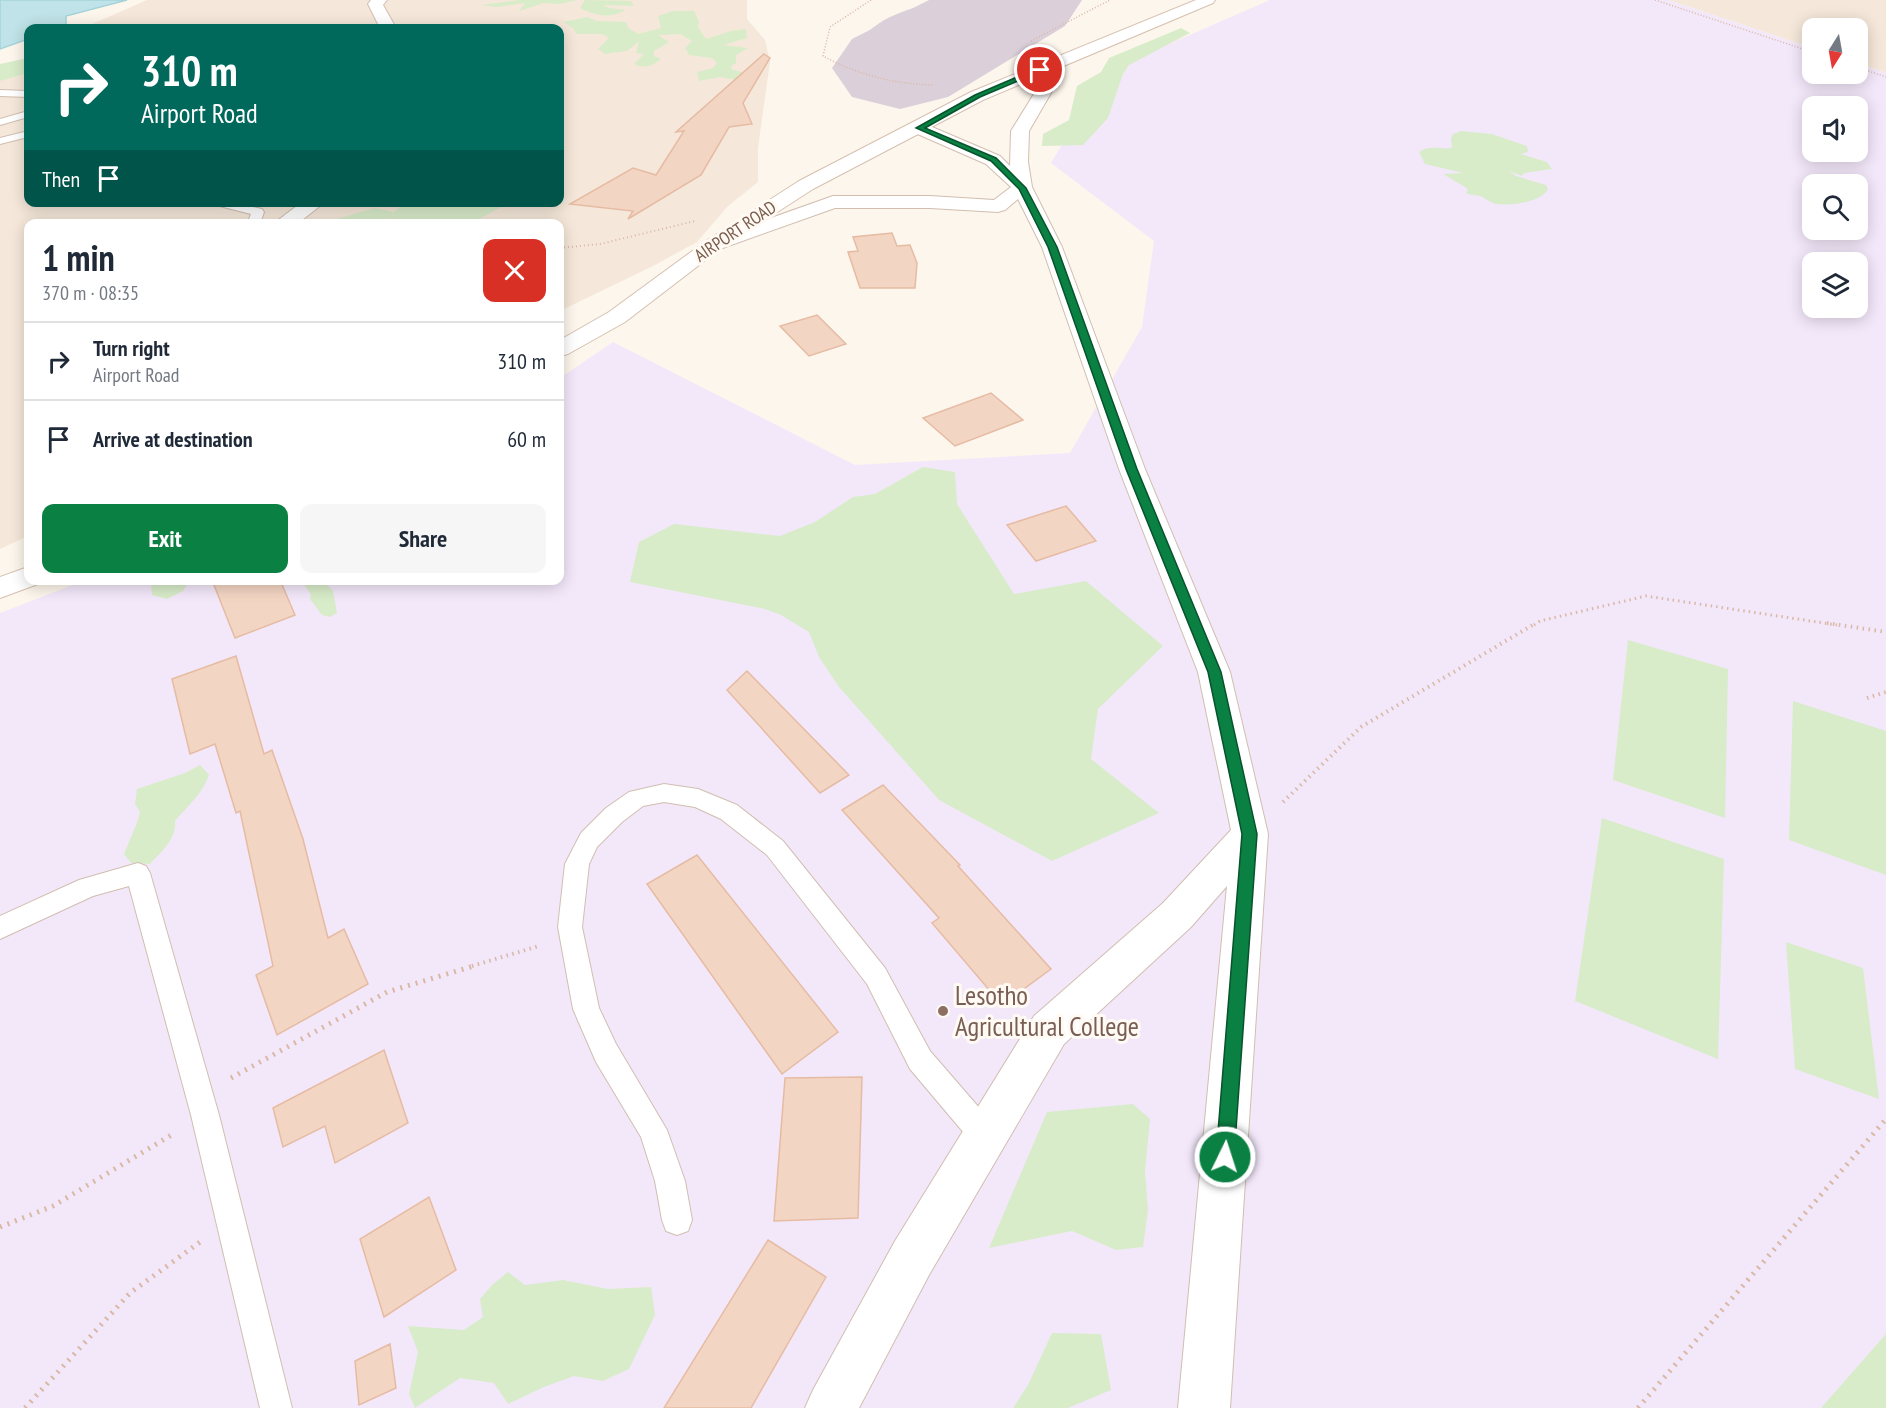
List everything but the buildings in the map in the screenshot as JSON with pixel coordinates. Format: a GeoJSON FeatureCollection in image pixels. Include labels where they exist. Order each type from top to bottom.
{"type":"FeatureCollection","features":[{"type":"Feature","properties":{"kind":"street"},"geometry":{"type":"LineString","coordinates":[[380,0],[375,4],[385,24]]}},
{"type":"Feature","properties":{"kind":"street","name":"AIRPORT ROAD"},"geometry":{"type":"LineString","coordinates":[[564,347],[617,317],[713,245],[806,185],[977,96],[1208,0]]}},
{"type":"Feature","properties":{"kind":"street","name":"AIRPORT ROAD"},"geometry":{"type":"LineString","coordinates":[[919,128],[1051,79],[1062,70],[1225,4]]}},
{"type":"Feature","properties":{"kind":"street"},"geometry":{"type":"LineString","coordinates":[[1022,188],[1019,162],[1020,131],[1051,79]]}},
{"type":"Feature","properties":{"kind":"street"},"geometry":{"type":"LineString","coordinates":[[919,128],[993,160],[1022,188],[1052,247],[1132,469],[1215,672],[1250,834],[1204,1408]]}},
{"type":"Feature","properties":{"kind":"street"},"geometry":{"type":"LineString","coordinates":[[713,245],[833,202],[930,202],[998,206],[1022,188]]}},
{"type":"Feature","properties":{"kind":"street"},"geometry":{"type":"LineString","coordinates":[[290,219],[308,207]]}},
{"type":"Feature","properties":{"kind":"street"},"geometry":{"type":"LineString","coordinates":[[0,588],[24,579]]}},
{"type":"Feature","properties":{"kind":"street"},"geometry":{"type":"LineString","coordinates":[[831,1408],[912,1258],[1049,1030],[1177,915],[1250,834]]}},
{"type":"Feature","properties":{"kind":"lane"},"geometry":{"type":"LineString","coordinates":[[0,93],[24,94]]}},
{"type":"Feature","properties":{"kind":"lane"},"geometry":{"type":"LineString","coordinates":[[0,122],[24,115]]}},
{"type":"Feature","properties":{"kind":"lane"},"geometry":{"type":"LineString","coordinates":[[0,141],[24,135]]}},
{"type":"Feature","properties":{"kind":"lane"},"geometry":{"type":"LineString","coordinates":[[234,207],[258,212],[255,219]]}},
{"type":"Feature","properties":{"kind":"lane"},"geometry":{"type":"LineString","coordinates":[[677,1220],[670,1181],[653,1130],[606,1053],[586,1009],[570,927],[577,864],[589,840],[614,815],[637,798],[664,793],[698,798],[729,812],[776,848],[876,976],[920,1060],[985,1136]]}},
{"type":"Feature","properties":{"kind":"lane"},"geometry":{"type":"LineString","coordinates":[[0,928],[88,887],[138,873],[205,1115],[276,1408]]}},
{"type":"Feature","properties":{"kind":"path"},"geometry":{"type":"LineString","coordinates":[[871,0],[830,27],[823,56],[837,64],[881,78],[912,85],[937,86]]}},
{"type":"Feature","properties":{"kind":"path"},"geometry":{"type":"LineString","coordinates":[[1025,45],[1110,0]]}},
{"type":"Feature","properties":{"kind":"path"},"geometry":{"type":"LineString","coordinates":[[1655,0],[1802,49]]}},
{"type":"Feature","properties":{"kind":"path"},"geometry":{"type":"LineString","coordinates":[[1868,70],[1886,76]]}},
{"type":"Feature","properties":{"kind":"path"},"geometry":{"type":"LineString","coordinates":[[564,248],[600,244],[694,221],[720,224],[758,215]]}},
{"type":"Feature","properties":{"kind":"path"},"geometry":{"type":"LineString","coordinates":[[1250,834],[1360,727],[1540,621],[1646,596],[1886,632]]}},
{"type":"Feature","properties":{"kind":"path"},"geometry":{"type":"LineString","coordinates":[[1867,698],[1886,692]]}},
{"type":"Feature","properties":{"kind":"path"},"geometry":{"type":"LineString","coordinates":[[0,1227],[53,1206],[205,1115],[226,1081],[387,992],[539,946],[570,927]]}},
{"type":"Feature","properties":{"kind":"path"},"geometry":{"type":"LineString","coordinates":[[1638,1408],[1886,1119]]}},
{"type":"Feature","properties":{"kind":"path"},"geometry":{"type":"LineString","coordinates":[[25,1408],[130,1293],[230,1220]]}},
{"type":"Feature","properties":{"kind":"shaded area"},"geometry":{"type":"Polygon","coordinates":[[[147,0],[747,0],[747,19],[765,40],[770,62],[758,148],[758,182],[727,207],[697,242],[564,309],[564,219],[24,219],[24,538],[0,549],[0,69],[24,60],[24,207],[564,207],[564,24],[92,24],[147,0]]]}},
{"type":"Feature","properties":{"kind":"shaded area","name":"Lesotho Agricultural College"},"geometry":{"type":"Polygon","coordinates":[[[1270,0],[1668,0],[1802,45],[1802,84],[1868,84],[1868,67],[1886,73],[1886,1408],[0,1408],[0,613],[73,585],[564,585],[564,375],[613,342],[855,465],[1070,453],[1142,327],[1154,241],[1051,163],[1089,99],[1116,67],[1270,0]]]}},
{"type":"Feature","properties":{"kind":"shaded area"},"geometry":{"type":"Polygon","coordinates":[[[1668,0],[1886,0],[1886,73],[1868,67],[1868,18],[1802,18],[1802,45],[1668,0]]]}},
{"type":"Feature","properties":{"kind":"green space"},"geometry":{"type":"Polygon","coordinates":[[[520,0],[578,0],[559,4],[544,3],[519,11],[525,3],[497,7],[481,5],[520,0]]]}},
{"type":"Feature","properties":{"kind":"green space"},"geometry":{"type":"Polygon","coordinates":[[[585,0],[631,1],[634,6],[603,5],[626,10],[614,15],[603,15],[580,8],[585,0]]]}},
{"type":"Feature","properties":{"kind":"green space"},"geometry":{"type":"Polygon","coordinates":[[[673,11],[694,11],[699,22],[698,27],[706,39],[746,29],[747,38],[723,45],[748,48],[736,55],[736,63],[732,65],[731,69],[744,73],[738,80],[720,77],[699,81],[697,72],[713,68],[717,63],[712,58],[689,55],[685,48],[692,41],[680,34],[658,35],[669,42],[654,51],[654,56],[661,59],[651,65],[641,66],[634,64],[644,54],[636,53],[639,41],[627,51],[605,54],[598,49],[609,38],[602,34],[577,34],[573,28],[563,22],[587,17],[597,21],[626,22],[628,28],[638,34],[661,28],[658,16],[673,11]]]}},
{"type":"Feature","properties":{"kind":"green space"},"geometry":{"type":"Polygon","coordinates":[[[1181,28],[1190,33],[1129,65],[1123,74],[1108,118],[1083,145],[1042,146],[1043,134],[1069,120],[1077,86],[1101,72],[1109,58],[1181,28]]]}},
{"type":"Feature","properties":{"kind":"green space"},"geometry":{"type":"Polygon","coordinates":[[[24,59],[24,74],[0,81],[0,64],[24,59]]]}},
{"type":"Feature","properties":{"kind":"green space"},"geometry":{"type":"Polygon","coordinates":[[[1461,131],[1492,134],[1527,146],[1528,152],[1521,154],[1547,162],[1552,169],[1524,173],[1522,176],[1509,171],[1516,176],[1546,185],[1548,189],[1539,197],[1526,202],[1494,203],[1480,196],[1466,193],[1468,190],[1465,187],[1443,174],[1463,173],[1425,164],[1419,152],[1431,148],[1452,148],[1453,134],[1461,131]]]}},
{"type":"Feature","properties":{"kind":"green space"},"geometry":{"type":"Polygon","coordinates":[[[400,207],[501,207],[479,219],[337,219],[375,208],[394,212],[400,207]]]}},
{"type":"Feature","properties":{"kind":"green space"},"geometry":{"type":"Polygon","coordinates":[[[923,467],[955,472],[957,504],[1014,594],[1086,581],[1163,646],[1098,709],[1091,759],[1159,813],[1052,861],[939,800],[839,687],[819,657],[809,632],[781,615],[765,609],[630,582],[639,542],[674,524],[780,536],[815,522],[853,497],[875,494],[923,467]]]}},
{"type":"Feature","properties":{"kind":"green space"},"geometry":{"type":"Polygon","coordinates":[[[151,585],[187,585],[183,591],[167,599],[152,595],[151,585]]]}},
{"type":"Feature","properties":{"kind":"green space"},"geometry":{"type":"Polygon","coordinates":[[[305,585],[327,585],[333,591],[337,613],[330,617],[322,615],[310,599],[311,595],[305,585]]]}},
{"type":"Feature","properties":{"kind":"green space"},"geometry":{"type":"Polygon","coordinates":[[[1628,640],[1728,669],[1725,818],[1613,780],[1628,640]]]}},
{"type":"Feature","properties":{"kind":"green space"},"geometry":{"type":"Polygon","coordinates":[[[1793,701],[1886,731],[1886,875],[1789,840],[1793,701]]]}},
{"type":"Feature","properties":{"kind":"green space"},"geometry":{"type":"Polygon","coordinates":[[[200,765],[209,775],[199,794],[175,821],[173,834],[167,845],[150,864],[131,863],[124,854],[140,812],[135,804],[137,789],[185,773],[200,765]]]}},
{"type":"Feature","properties":{"kind":"green space"},"geometry":{"type":"Polygon","coordinates":[[[1602,818],[1724,859],[1718,1059],[1575,1001],[1602,818]]]}},
{"type":"Feature","properties":{"kind":"green space"},"geometry":{"type":"Polygon","coordinates":[[[1786,942],[1863,968],[1879,1099],[1795,1069],[1786,942]]]}},
{"type":"Feature","properties":{"kind":"green space"},"geometry":{"type":"Polygon","coordinates":[[[1133,1104],[1150,1119],[1145,1171],[1148,1210],[1143,1247],[1116,1250],[1072,1231],[989,1248],[1047,1112],[1133,1104]]]}},
{"type":"Feature","properties":{"kind":"green space"},"geometry":{"type":"Polygon","coordinates":[[[508,1272],[525,1285],[563,1280],[608,1289],[651,1287],[655,1315],[629,1369],[603,1381],[574,1376],[508,1404],[494,1383],[460,1378],[415,1408],[409,1394],[418,1352],[408,1326],[464,1330],[483,1317],[480,1299],[508,1272]]]}},
{"type":"Feature","properties":{"kind":"green space"},"geometry":{"type":"Polygon","coordinates":[[[1052,1333],[1101,1334],[1111,1390],[1068,1408],[1013,1408],[1028,1385],[1052,1333]]]}},
{"type":"Feature","properties":{"kind":"green space"},"geometry":{"type":"Polygon","coordinates":[[[1886,1334],[1886,1408],[1821,1408],[1886,1334]]]}},
{"type":"Feature","properties":{"kind":"water"},"geometry":{"type":"Polygon","coordinates":[[[0,0],[127,0],[66,16],[66,24],[24,24],[24,40],[0,49],[0,0]]]}},
{"type":"Feature","properties":{"kind":"taxiway"},"geometry":{"type":"LineString","coordinates":[[981,23],[963,44],[962,54],[955,60],[945,63],[924,65],[902,61],[884,55],[881,47],[894,35],[926,20],[1015,0]]}},
{"type":"Feature","properties":{"kind":"runway"},"geometry":{"type":"LineString","coordinates":[[900,68],[1022,0]]}},
{"type":"Feature","properties":{"kind":"place","name":"Lesotho Agricultural College"},"geometry":{"type":"Point","coordinates":[943,1011]}},
{"type":"Feature","properties":{"kind":"route"},"geometry":{"type":"LineString","coordinates":[[1040,70],[977,96],[919,128],[993,160],[1022,188],[1052,247],[1132,469],[1215,672],[1250,834],[1225,1157]]}}]}
